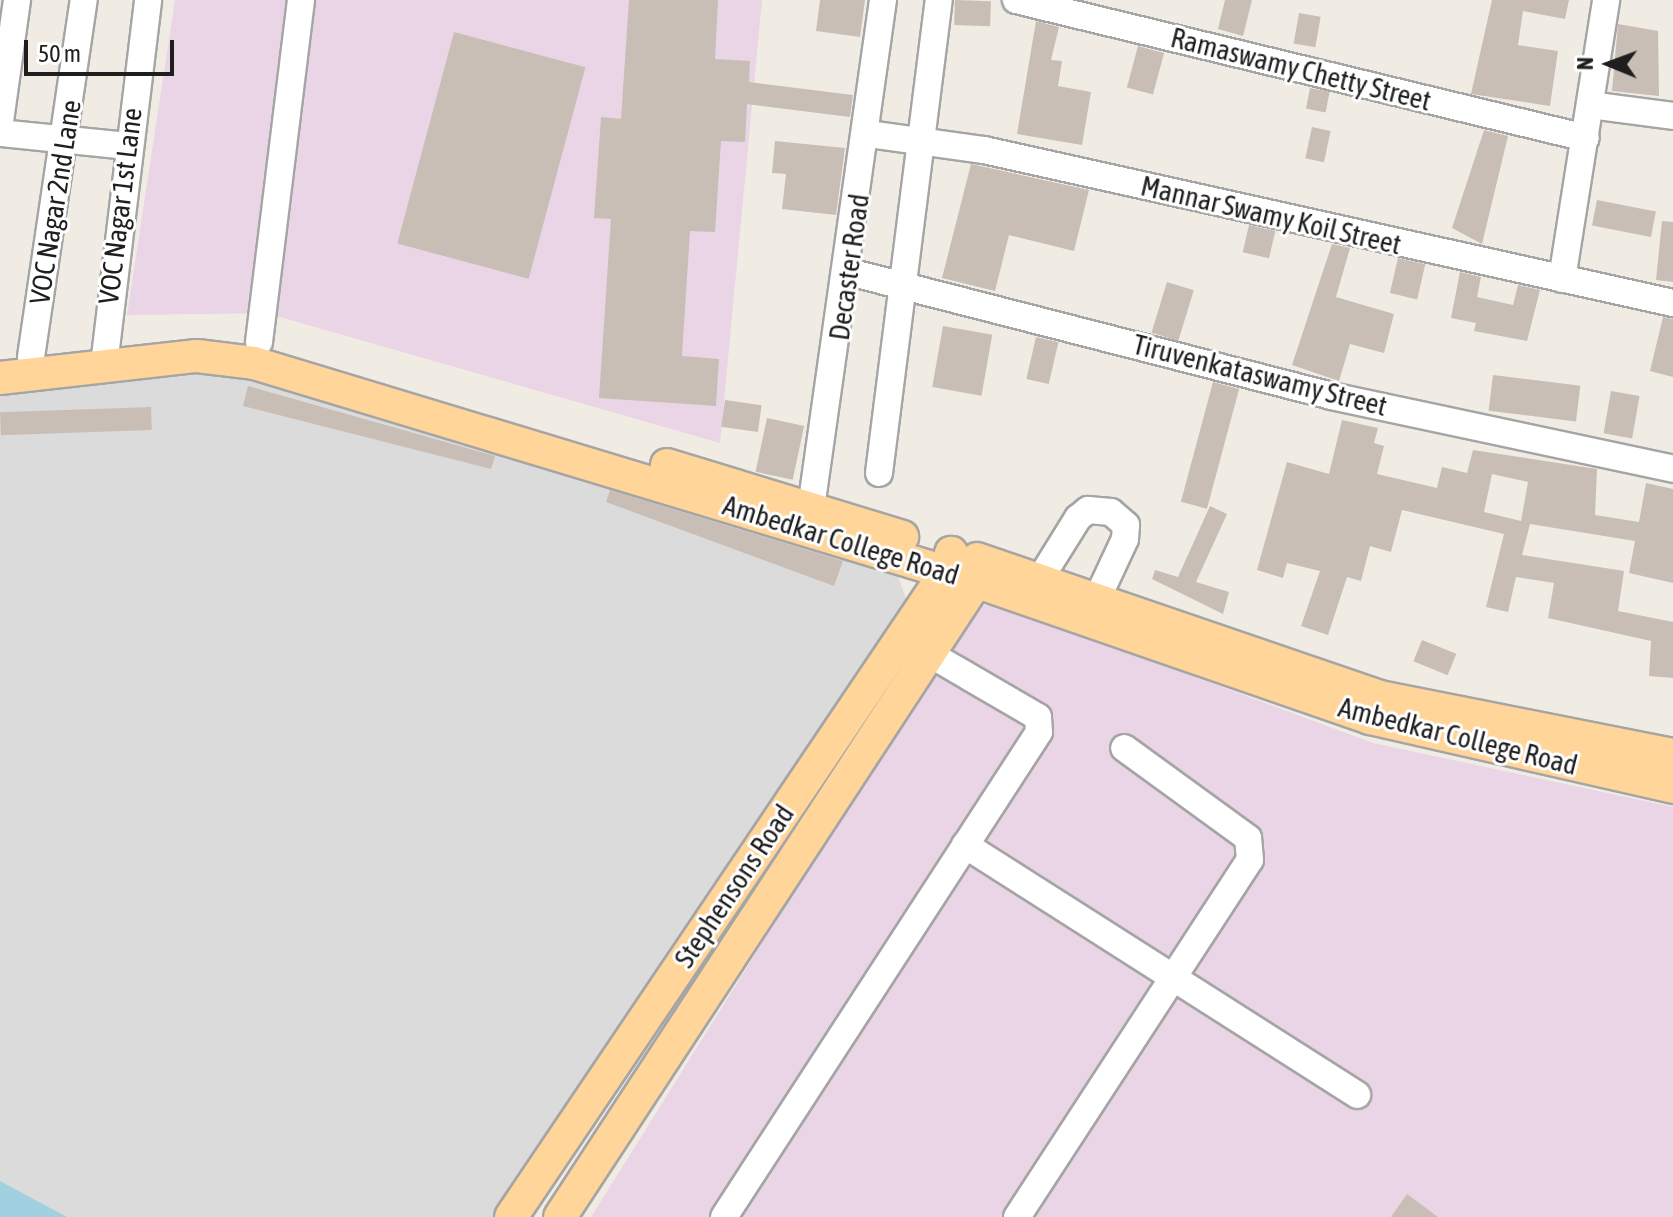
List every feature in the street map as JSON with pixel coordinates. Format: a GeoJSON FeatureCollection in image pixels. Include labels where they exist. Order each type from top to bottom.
{"type":"FeatureCollection","features":[{"type":"Feature","properties":{"kind":"main road","name":"Ambedkar College Road"},"geometry":{"type":"LineString","coordinates":[[0,378],[203,337],[259,342],[965,567],[1370,718],[1673,787]]}},
{"type":"Feature","properties":{"kind":"main road","name":"Ambedkar College Road"},"geometry":{"type":"LineString","coordinates":[[16,359],[197,356],[254,363],[812,520]]}},
{"type":"Feature","properties":{"kind":"main road","name":"Ambedkar College Road"},"geometry":{"type":"LineString","coordinates":[[965,567],[1040,579],[1380,697],[1673,755]]}},
{"type":"Feature","properties":{"kind":"main road","name":"Stephensons Road"},"geometry":{"type":"LineString","coordinates":[[560,1217],[928,653],[965,567]]}},
{"type":"Feature","properties":{"kind":"main road","name":"Stephensons Road"},"geometry":{"type":"LineString","coordinates":[[511,1217],[965,567]]}},
{"type":"Feature","properties":{"kind":"street"},"geometry":{"type":"LineString","coordinates":[[0,121],[17,0]]}},
{"type":"Feature","properties":{"kind":"street","name":"VOC Nagar 2nd Lane"},"geometry":{"type":"LineString","coordinates":[[16,359],[66,139],[84,0]]}},
{"type":"Feature","properties":{"kind":"street","name":"VOC Nagar 1st Lane"},"geometry":{"type":"LineString","coordinates":[[103,357],[127,146],[148,0]]}},
{"type":"Feature","properties":{"kind":"street"},"geometry":{"type":"LineString","coordinates":[[259,342],[301,0]]}},
{"type":"Feature","properties":{"kind":"street","name":"Decaster Road"},"geometry":{"type":"LineString","coordinates":[[812,520],[868,134],[883,0]]}},
{"type":"Feature","properties":{"kind":"street"},"geometry":{"type":"LineString","coordinates":[[879,473],[908,281],[939,0]]}},
{"type":"Feature","properties":{"kind":"street","name":"Ramaswamy Chetty Street"},"geometry":{"type":"LineString","coordinates":[[1016,0],[1586,138]]}},
{"type":"Feature","properties":{"kind":"street"},"geometry":{"type":"LineString","coordinates":[[1562,279],[1606,0]]}},
{"type":"Feature","properties":{"kind":"street"},"geometry":{"type":"LineString","coordinates":[[1590,105],[1673,116]]}},
{"type":"Feature","properties":{"kind":"street"},"geometry":{"type":"LineString","coordinates":[[0,133],[127,146]]}},
{"type":"Feature","properties":{"kind":"street","name":"Mannar Swamy Koil Street"},"geometry":{"type":"LineString","coordinates":[[868,134],[925,139],[1673,303]]}},
{"type":"Feature","properties":{"kind":"street","name":"Tiruvenkataswamy Street"},"geometry":{"type":"LineString","coordinates":[[849,272],[908,281],[1331,396],[1673,469]]}},
{"type":"Feature","properties":{"kind":"street"},"geometry":{"type":"LineString","coordinates":[[1040,579],[1078,518],[1088,510],[1111,512],[1126,525],[1125,539],[1097,599]]}},
{"type":"Feature","properties":{"kind":"street"},"geometry":{"type":"LineString","coordinates":[[724,1217],[1039,732],[1038,717],[928,653]]}},
{"type":"Feature","properties":{"kind":"street"},"geometry":{"type":"LineString","coordinates":[[1017,1217],[1250,860],[1248,838],[1124,748]]}},
{"type":"Feature","properties":{"kind":"street"},"geometry":{"type":"LineString","coordinates":[[965,845],[1357,1095]]}},
{"type":"Feature","properties":{"kind":"shaded area"},"geometry":{"type":"Polygon","coordinates":[[[175,0],[762,0],[720,443],[266,313],[127,315],[175,0]]]}},
{"type":"Feature","properties":{"kind":"shaded area"},"geometry":{"type":"Polygon","coordinates":[[[179,372],[236,374],[893,563],[911,612],[504,1217],[60,1217],[0,1182],[0,394],[179,372]]]}},
{"type":"Feature","properties":{"kind":"shaded area"},"geometry":{"type":"Polygon","coordinates":[[[998,604],[1373,743],[1673,807],[1673,1217],[591,1217],[972,607],[998,604]]]}},
{"type":"Feature","properties":{"kind":"water"},"geometry":{"type":"Polygon","coordinates":[[[0,1181],[67,1217],[0,1217],[0,1181]]]}},
{"type":"Feature","properties":{"kind":"building"},"geometry":{"type":"Polygon","coordinates":[[[629,0],[718,0],[715,59],[750,61],[749,82],[853,95],[850,117],[747,104],[745,142],[721,141],[715,232],[690,231],[682,356],[719,359],[716,406],[599,398],[611,219],[594,218],[601,117],[621,119],[629,0]]]}},
{"type":"Feature","properties":{"kind":"building"},"geometry":{"type":"Polygon","coordinates":[[[820,0],[865,0],[860,37],[816,31],[820,0]]]}},
{"type":"Feature","properties":{"kind":"building"},"geometry":{"type":"Polygon","coordinates":[[[955,0],[991,1],[990,26],[954,25],[955,0]]]}},
{"type":"Feature","properties":{"kind":"building"},"geometry":{"type":"Polygon","coordinates":[[[1225,0],[1252,0],[1243,36],[1218,29],[1225,0]]]}},
{"type":"Feature","properties":{"kind":"building"},"geometry":{"type":"Polygon","coordinates":[[[1492,0],[1569,0],[1565,19],[1523,11],[1518,45],[1558,51],[1550,106],[1471,94],[1492,0]]]}},
{"type":"Feature","properties":{"kind":"building"},"geometry":{"type":"Polygon","coordinates":[[[1299,13],[1321,17],[1315,47],[1294,44],[1299,13]]]}},
{"type":"Feature","properties":{"kind":"building"},"geometry":{"type":"Polygon","coordinates":[[[1036,21],[1059,27],[1051,60],[1062,61],[1058,86],[1091,92],[1082,145],[1017,134],[1036,21]]]}},
{"type":"Feature","properties":{"kind":"building"},"geometry":{"type":"Polygon","coordinates":[[[1618,24],[1658,31],[1659,96],[1612,91],[1618,24]]]}},
{"type":"Feature","properties":{"kind":"building"},"geometry":{"type":"Polygon","coordinates":[[[454,32],[585,67],[529,279],[397,244],[454,32]]]}},
{"type":"Feature","properties":{"kind":"building"},"geometry":{"type":"Polygon","coordinates":[[[1138,46],[1164,53],[1153,95],[1127,88],[1138,46]]]}},
{"type":"Feature","properties":{"kind":"building"},"geometry":{"type":"Polygon","coordinates":[[[1310,88],[1330,92],[1326,112],[1306,109],[1310,88]]]}},
{"type":"Feature","properties":{"kind":"building"},"geometry":{"type":"Polygon","coordinates":[[[1312,127],[1331,131],[1324,162],[1305,158],[1312,127]]]}},
{"type":"Feature","properties":{"kind":"building"},"geometry":{"type":"Polygon","coordinates":[[[1484,130],[1508,136],[1482,244],[1452,228],[1484,130]]]}},
{"type":"Feature","properties":{"kind":"building"},"geometry":{"type":"Polygon","coordinates":[[[775,141],[845,148],[836,215],[782,209],[786,174],[772,173],[775,141]]]}},
{"type":"Feature","properties":{"kind":"building"},"geometry":{"type":"Polygon","coordinates":[[[971,164],[1089,190],[1074,251],[1009,235],[995,291],[942,278],[971,164]]]}},
{"type":"Feature","properties":{"kind":"building"},"geometry":{"type":"Polygon","coordinates":[[[1597,200],[1656,211],[1651,237],[1592,226],[1597,200]]]}},
{"type":"Feature","properties":{"kind":"building"},"geometry":{"type":"Polygon","coordinates":[[[1662,221],[1673,222],[1673,282],[1656,280],[1662,221]]]}},
{"type":"Feature","properties":{"kind":"building"},"geometry":{"type":"Polygon","coordinates":[[[1249,225],[1275,231],[1269,258],[1243,252],[1249,225]]]}},
{"type":"Feature","properties":{"kind":"building"},"geometry":{"type":"Polygon","coordinates":[[[1332,244],[1350,248],[1336,297],[1394,314],[1384,353],[1350,344],[1339,381],[1292,365],[1332,244]]]}},
{"type":"Feature","properties":{"kind":"building"},"geometry":{"type":"Polygon","coordinates":[[[1398,258],[1425,264],[1417,299],[1390,293],[1398,258]]]}},
{"type":"Feature","properties":{"kind":"building"},"geometry":{"type":"Polygon","coordinates":[[[1460,272],[1481,277],[1477,297],[1513,305],[1518,285],[1540,290],[1527,341],[1474,331],[1476,323],[1451,318],[1460,272]]]}},
{"type":"Feature","properties":{"kind":"building"},"geometry":{"type":"Polygon","coordinates":[[[1167,282],[1194,290],[1178,341],[1152,333],[1167,282]]]}},
{"type":"Feature","properties":{"kind":"building"},"geometry":{"type":"Polygon","coordinates":[[[1663,317],[1673,319],[1673,377],[1650,371],[1663,317]]]}},
{"type":"Feature","properties":{"kind":"building"},"geometry":{"type":"Polygon","coordinates":[[[943,326],[992,335],[981,396],[932,387],[943,326]]]}},
{"type":"Feature","properties":{"kind":"building"},"geometry":{"type":"Polygon","coordinates":[[[1036,337],[1058,342],[1049,384],[1026,379],[1036,337]]]}},
{"type":"Feature","properties":{"kind":"building"},"geometry":{"type":"Polygon","coordinates":[[[1493,375],[1580,386],[1576,421],[1489,411],[1493,375]]]}},
{"type":"Feature","properties":{"kind":"building"},"geometry":{"type":"Polygon","coordinates":[[[1213,382],[1239,389],[1207,509],[1181,502],[1213,382]]]}},
{"type":"Feature","properties":{"kind":"building"},"geometry":{"type":"Polygon","coordinates":[[[248,386],[495,456],[491,469],[243,406],[248,386]]]}},
{"type":"Feature","properties":{"kind":"building"},"geometry":{"type":"Polygon","coordinates":[[[1611,391],[1640,396],[1632,438],[1604,433],[1611,391]]]}},
{"type":"Feature","properties":{"kind":"building"},"geometry":{"type":"Polygon","coordinates":[[[725,400],[762,405],[758,432],[721,427],[725,400]]]}},
{"type":"Feature","properties":{"kind":"building"},"geometry":{"type":"Polygon","coordinates":[[[151,407],[152,430],[1,435],[0,412],[151,407]]]}},
{"type":"Feature","properties":{"kind":"building"},"geometry":{"type":"Polygon","coordinates":[[[767,418],[804,426],[793,480],[756,472],[767,418]]]}},
{"type":"Feature","properties":{"kind":"building"},"geometry":{"type":"Polygon","coordinates":[[[1342,420],[1378,428],[1374,443],[1384,446],[1377,474],[1437,488],[1442,467],[1467,473],[1473,450],[1597,469],[1595,515],[1639,522],[1646,483],[1673,489],[1673,583],[1629,573],[1635,541],[1530,524],[1522,555],[1624,571],[1618,611],[1673,622],[1673,678],[1649,676],[1651,641],[1548,618],[1554,583],[1516,577],[1508,612],[1486,607],[1504,534],[1402,510],[1391,552],[1370,546],[1361,581],[1347,577],[1328,635],[1301,626],[1320,571],[1287,563],[1283,578],[1257,570],[1287,462],[1329,474],[1342,420]],[[1492,474],[1484,512],[1521,521],[1528,482],[1492,474]]]}},
{"type":"Feature","properties":{"kind":"building"},"geometry":{"type":"Polygon","coordinates":[[[610,490],[843,561],[834,586],[606,502],[610,490]]]}},
{"type":"Feature","properties":{"kind":"building"},"geometry":{"type":"Polygon","coordinates":[[[1210,506],[1227,514],[1196,582],[1229,592],[1223,614],[1152,579],[1155,570],[1178,577],[1210,506]]]}},
{"type":"Feature","properties":{"kind":"building"},"geometry":{"type":"Polygon","coordinates":[[[1422,640],[1456,654],[1448,675],[1413,661],[1422,640]]]}},
{"type":"Feature","properties":{"kind":"building"},"geometry":{"type":"Polygon","coordinates":[[[1407,1194],[1438,1217],[1391,1217],[1407,1194]]]}}]}
